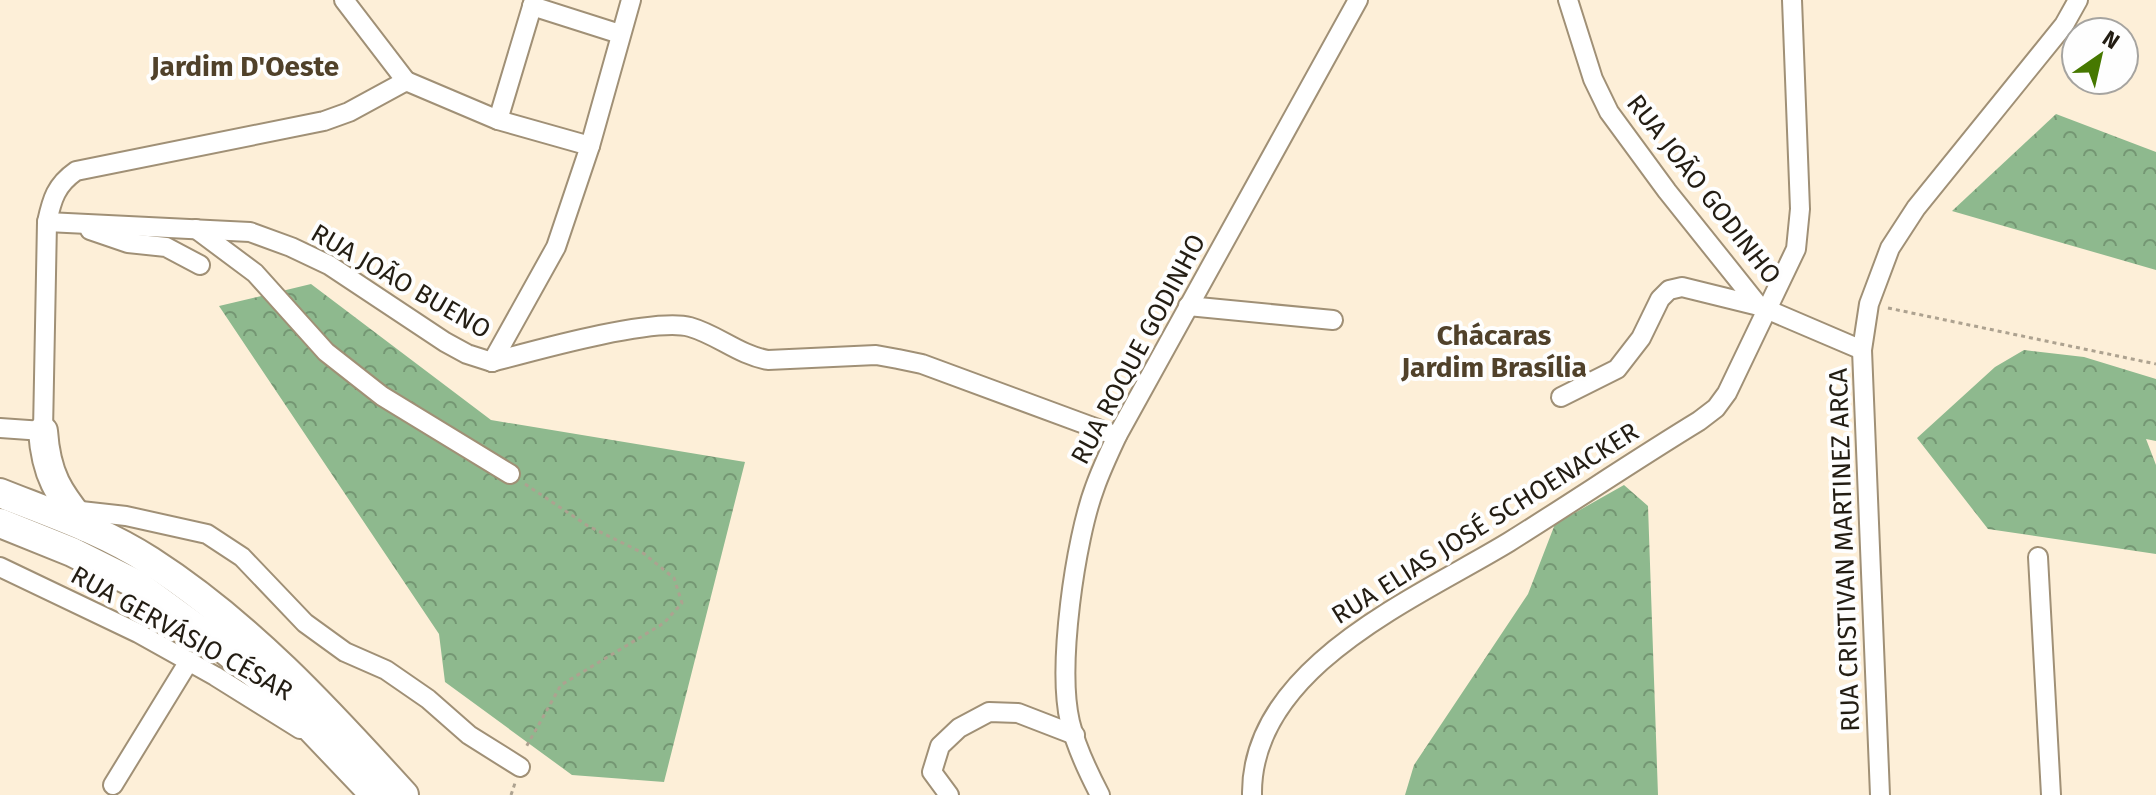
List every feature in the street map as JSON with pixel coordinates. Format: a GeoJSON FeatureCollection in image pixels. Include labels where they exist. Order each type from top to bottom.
{"type":"FeatureCollection","features":[{"type":"Feature","properties":{"kind":"highway"},"geometry":{"type":"LineString","coordinates":[[43,431],[45,458],[52,480],[79,519]]}},
{"type":"Feature","properties":{"kind":"highway"},"geometry":{"type":"LineString","coordinates":[[0,493],[79,519],[148,559],[199,595],[296,678],[404,795]]}},
{"type":"Feature","properties":{"kind":"highway"},"geometry":{"type":"LineString","coordinates":[[0,523],[72,552],[136,584],[274,689],[375,795]]}},
{"type":"Feature","properties":{"kind":"street"},"geometry":{"type":"LineString","coordinates":[[344,0],[406,81],[498,120],[590,146]]}},
{"type":"Feature","properties":{"kind":"street"},"geometry":{"type":"LineString","coordinates":[[492,362],[556,247],[590,146],[631,0]]}},
{"type":"Feature","properties":{"kind":"street","name":"RUA ROQUE GODINHO"},"geometry":{"type":"LineString","coordinates":[[1100,795],[1070,720],[1067,687],[1067,650],[1079,551],[1095,487],[1117,436],[1358,0]]}},
{"type":"Feature","properties":{"kind":"street","name":"RUA JOÃO GODINHO"},"geometry":{"type":"LineString","coordinates":[[1568,0],[1593,79],[1609,112],[1649,168],[1764,309],[1862,350]]}},
{"type":"Feature","properties":{"kind":"street","name":"RUA ELIAS JOSÉ SCHOENACKER"},"geometry":{"type":"LineString","coordinates":[[1252,795],[1258,754],[1270,725],[1315,665],[1347,638],[1509,542],[1699,421],[1716,408],[1727,393],[1764,309],[1796,249],[1800,209],[1792,0]]}},
{"type":"Feature","properties":{"kind":"street","name":"RUA CRISTIVAN MARTINEZ ARCA"},"geometry":{"type":"LineString","coordinates":[[1880,795],[1862,350],[1869,304],[1890,248],[1916,208],[2064,25],[2078,0]]}},
{"type":"Feature","properties":{"kind":"street"},"geometry":{"type":"LineString","coordinates":[[498,120],[533,3],[620,34]]}},
{"type":"Feature","properties":{"kind":"street"},"geometry":{"type":"LineString","coordinates":[[0,428],[43,431],[47,222],[54,193],[63,180],[76,171],[324,121],[349,112],[406,81]]}},
{"type":"Feature","properties":{"kind":"street","name":"RUA JOÃO BUENO"},"geometry":{"type":"LineString","coordinates":[[47,222],[250,232],[329,265],[445,342],[467,354],[492,362]]}},
{"type":"Feature","properties":{"kind":"street"},"geometry":{"type":"LineString","coordinates":[[67,223],[128,243],[166,247],[200,265]]}},
{"type":"Feature","properties":{"kind":"street"},"geometry":{"type":"LineString","coordinates":[[196,229],[255,273],[326,352],[382,396],[510,474]]}},
{"type":"Feature","properties":{"kind":"street"},"geometry":{"type":"LineString","coordinates":[[1561,397],[1617,369],[1630,354],[1660,299],[1669,290],[1682,287],[1764,309]]}},
{"type":"Feature","properties":{"kind":"street"},"geometry":{"type":"LineString","coordinates":[[1188,306],[1333,320]]}},
{"type":"Feature","properties":{"kind":"street"},"geometry":{"type":"LineString","coordinates":[[492,362],[634,330],[667,325],[687,326],[753,357],[768,360],[876,355],[922,364],[1117,436]]}},
{"type":"Feature","properties":{"kind":"street"},"geometry":{"type":"LineString","coordinates":[[79,519],[126,516],[207,534],[242,557],[305,623],[345,652],[386,670],[407,684],[469,735],[520,767]]}},
{"type":"Feature","properties":{"kind":"street"},"geometry":{"type":"LineString","coordinates":[[2038,557],[2051,795]]}},
{"type":"Feature","properties":{"kind":"street","name":"RUA GERVÁSIO CÉSAR"},"geometry":{"type":"LineString","coordinates":[[0,567],[138,633],[334,750]]}},
{"type":"Feature","properties":{"kind":"street"},"geometry":{"type":"LineString","coordinates":[[113,785],[189,661]]}},
{"type":"Feature","properties":{"kind":"street"},"geometry":{"type":"LineString","coordinates":[[949,795],[932,772],[940,746],[959,728],[989,712],[1018,713],[1075,735]]}},
{"type":"Feature","properties":{"kind":"path"},"geometry":{"type":"LineString","coordinates":[[1869,304],[2156,364]]}},
{"type":"Feature","properties":{"kind":"path"},"geometry":{"type":"LineString","coordinates":[[510,474],[588,526],[643,553],[674,578],[682,603],[664,623],[561,685],[526,746],[511,795]]}},
{"type":"Feature","properties":{"kind":"green space"},"geometry":{"type":"Polygon","coordinates":[[[2056,114],[2156,152],[2156,270],[1952,211],[2056,114]]]}},
{"type":"Feature","properties":{"kind":"green space"},"geometry":{"type":"Polygon","coordinates":[[[311,284],[491,420],[745,462],[664,782],[572,775],[445,682],[439,634],[219,306],[311,284]]]}},
{"type":"Feature","properties":{"kind":"green space"},"geometry":{"type":"Polygon","coordinates":[[[2024,350],[2084,357],[2156,379],[2156,441],[2146,439],[2156,465],[2156,554],[1988,529],[1917,438],[1995,367],[2024,350]]]}},
{"type":"Feature","properties":{"kind":"green space"},"geometry":{"type":"Polygon","coordinates":[[[1624,485],[1648,506],[1658,795],[1405,795],[1414,765],[1528,594],[1555,524],[1624,485]]]}},
{"type":"Feature","properties":{"kind":"district","name":"Jardim D'Oeste"},"geometry":{"type":"Point","coordinates":[245,66]}},
{"type":"Feature","properties":{"kind":"district","name":"Chácaras Jardim Brasília"},"geometry":{"type":"Point","coordinates":[1494,351]}}]}
